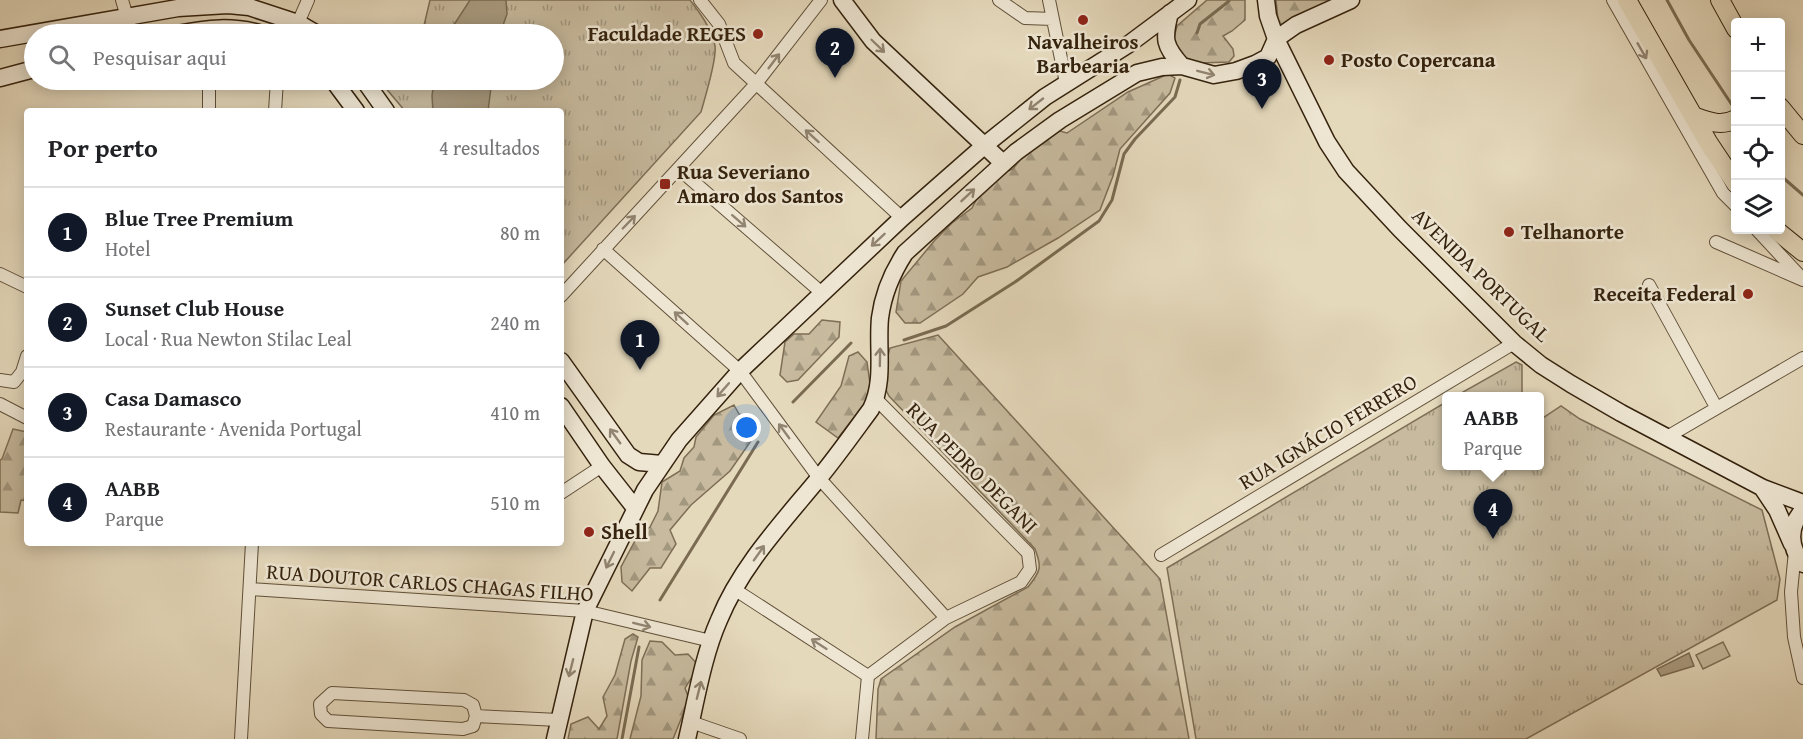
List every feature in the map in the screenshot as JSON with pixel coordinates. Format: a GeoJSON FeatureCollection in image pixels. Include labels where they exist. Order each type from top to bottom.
{"type":"FeatureCollection","features":[{"type":"Feature","properties":{"kind":"main road"},"geometry":{"type":"LineString","coordinates":[[842,0],[873,41],[1003,164]]}},
{"type":"Feature","properties":{"kind":"main road"},"geometry":{"type":"LineString","coordinates":[[555,739],[585,611],[635,508],[679,440],[740,371],[902,218],[984,145],[1066,83],[1129,44],[1188,0]]}},
{"type":"Feature","properties":{"kind":"main road","name":"AVENIDA PORTUGAL"},"geometry":{"type":"LineString","coordinates":[[1266,0],[1268,16],[1276,39],[1327,142],[1346,171],[1400,229],[1514,343],[1571,384],[1666,438],[1763,488],[1803,503]]}},
{"type":"Feature","properties":{"kind":"main road"},"geometry":{"type":"LineString","coordinates":[[687,739],[711,641],[718,620],[734,589],[779,524],[819,478],[872,409],[879,380],[880,317],[887,287],[895,268],[905,253],[1003,164],[1060,120],[1137,74],[1162,67],[1182,66],[1214,75],[1236,71],[1268,57],[1276,39],[1296,25],[1351,0]]}},
{"type":"Feature","properties":{"kind":"main road"},"geometry":{"type":"LineString","coordinates":[[1720,0],[1731,20]]}},
{"type":"Feature","properties":{"kind":"main road"},"geometry":{"type":"LineString","coordinates":[[1620,3],[1641,24],[1693,116],[1733,180]]}},
{"type":"Feature","properties":{"kind":"main road"},"geometry":{"type":"LineString","coordinates":[[60,24],[125,8],[228,5],[249,7],[284,24]]}},
{"type":"Feature","properties":{"kind":"main road"},"geometry":{"type":"LineString","coordinates":[[1170,14],[1166,41],[1170,52],[1182,66]]}},
{"type":"Feature","properties":{"kind":"main road"},"geometry":{"type":"LineString","coordinates":[[0,39],[24,33]]}},
{"type":"Feature","properties":{"kind":"main road"},"geometry":{"type":"LineString","coordinates":[[0,78],[24,72]]}},
{"type":"Feature","properties":{"kind":"main road"},"geometry":{"type":"LineString","coordinates":[[1060,120],[1070,100],[1066,83]]}},
{"type":"Feature","properties":{"kind":"main road"},"geometry":{"type":"LineString","coordinates":[[340,90],[354,108]]}},
{"type":"Feature","properties":{"kind":"main road"},"geometry":{"type":"LineString","coordinates":[[371,90],[384,108]]}},
{"type":"Feature","properties":{"kind":"main road"},"geometry":{"type":"LineString","coordinates":[[1785,113],[1803,135]]}},
{"type":"Feature","properties":{"kind":"main road"},"geometry":{"type":"LineString","coordinates":[[1693,116],[1712,122],[1731,121]]}},
{"type":"Feature","properties":{"kind":"main road"},"geometry":{"type":"LineString","coordinates":[[1781,234],[1803,252]]}},
{"type":"Feature","properties":{"kind":"main road"},"geometry":{"type":"LineString","coordinates":[[564,365],[628,454],[639,462],[662,464]]}},
{"type":"Feature","properties":{"kind":"main road"},"geometry":{"type":"LineString","coordinates":[[564,410],[602,466],[635,508]]}},
{"type":"Feature","properties":{"kind":"main road","name":"AVENIDA PORTUGAL"},"geometry":{"type":"LineString","coordinates":[[1763,488],[1778,510],[1797,553]]}},
{"type":"Feature","properties":{"kind":"main road"},"geometry":{"type":"LineString","coordinates":[[1797,553],[1792,533],[1795,522],[1803,510]]}},
{"type":"Feature","properties":{"kind":"street"},"geometry":{"type":"LineString","coordinates":[[296,24],[308,0]]}},
{"type":"Feature","properties":{"kind":"street"},"geometry":{"type":"LineString","coordinates":[[700,0],[719,24],[734,63],[755,85],[902,218]]}},
{"type":"Feature","properties":{"kind":"street"},"geometry":{"type":"LineString","coordinates":[[564,293],[755,85],[820,0]]}},
{"type":"Feature","properties":{"kind":"street"},"geometry":{"type":"LineString","coordinates":[[999,0],[1025,18],[1053,19]]}},
{"type":"Feature","properties":{"kind":"street"},"geometry":{"type":"LineString","coordinates":[[1049,0],[1066,83]]}},
{"type":"Feature","properties":{"kind":"street"},"geometry":{"type":"LineString","coordinates":[[1620,3],[1723,193],[1731,201]]}},
{"type":"Feature","properties":{"kind":"street"},"geometry":{"type":"LineString","coordinates":[[125,8],[129,24]]}},
{"type":"Feature","properties":{"kind":"street"},"geometry":{"type":"LineString","coordinates":[[209,90],[209,108]]}},
{"type":"Feature","properties":{"kind":"street"},"geometry":{"type":"LineString","coordinates":[[275,108],[276,90]]}},
{"type":"Feature","properties":{"kind":"street"},"geometry":{"type":"LineString","coordinates":[[679,169],[822,293]]}},
{"type":"Feature","properties":{"kind":"street"},"geometry":{"type":"LineString","coordinates":[[1761,234],[1803,280]]}},
{"type":"Feature","properties":{"kind":"street"},"geometry":{"type":"LineString","coordinates":[[1716,242],[1803,280]]}},
{"type":"Feature","properties":{"kind":"street"},"geometry":{"type":"LineString","coordinates":[[603,249],[740,371],[819,478],[946,618],[868,676],[862,739]]}},
{"type":"Feature","properties":{"kind":"street"},"geometry":{"type":"LineString","coordinates":[[0,274],[24,286]]}},
{"type":"Feature","properties":{"kind":"street"},"geometry":{"type":"LineString","coordinates":[[1649,285],[1716,407]]}},
{"type":"Feature","properties":{"kind":"street","name":"RUA IGNÁCIO FERRERO"},"geometry":{"type":"LineString","coordinates":[[1161,555],[1514,343]]}},
{"type":"Feature","properties":{"kind":"street"},"geometry":{"type":"LineString","coordinates":[[1666,438],[1803,358]]}},
{"type":"Feature","properties":{"kind":"street"},"geometry":{"type":"LineString","coordinates":[[0,380],[14,382],[24,366]]}},
{"type":"Feature","properties":{"kind":"street","name":"RUA PEDRO DEGANI"},"geometry":{"type":"LineString","coordinates":[[876,399],[1028,553],[1030,569],[1021,582],[946,618]]}},
{"type":"Feature","properties":{"kind":"street"},"geometry":{"type":"LineString","coordinates":[[0,404],[24,416]]}},
{"type":"Feature","properties":{"kind":"street"},"geometry":{"type":"LineString","coordinates":[[564,492],[602,466]]}},
{"type":"Feature","properties":{"kind":"street"},"geometry":{"type":"LineString","coordinates":[[242,739],[252,546]]}},
{"type":"Feature","properties":{"kind":"street"},"geometry":{"type":"LineString","coordinates":[[1797,553],[1791,592],[1794,637],[1803,678]]}},
{"type":"Feature","properties":{"kind":"street","name":"RUA DOUTOR CARLOS CHAGAS FILHO"},"geometry":{"type":"LineString","coordinates":[[251,589],[585,611],[711,641]]}},
{"type":"Feature","properties":{"kind":"street"},"geometry":{"type":"LineString","coordinates":[[734,589],[868,676]]}},
{"type":"Feature","properties":{"kind":"street"},"geometry":{"type":"LineString","coordinates":[[1794,637],[1803,618]]}},
{"type":"Feature","properties":{"kind":"street"},"geometry":{"type":"LineString","coordinates":[[332,693],[464,700],[473,705],[476,716],[473,726],[463,729],[328,721],[321,714],[320,704],[332,693]]}},
{"type":"Feature","properties":{"kind":"street"},"geometry":{"type":"LineString","coordinates":[[476,716],[558,720]]}},
{"type":"Feature","properties":{"kind":"street"},"geometry":{"type":"LineString","coordinates":[[691,722],[740,739]]}},
{"type":"Feature","properties":{"kind":"green space"},"geometry":{"type":"Polygon","coordinates":[[[430,0],[690,0],[708,27],[715,52],[701,112],[564,263],[564,108],[402,108],[387,90],[564,90],[564,24],[424,24],[430,0]]]}},
{"type":"Feature","properties":{"kind":"green space"},"geometry":{"type":"Polygon","coordinates":[[[1207,0],[1245,0],[1245,20],[1223,36],[1233,49],[1234,56],[1229,62],[1199,63],[1181,56],[1173,42],[1177,26],[1207,0]]]}},
{"type":"Feature","properties":{"kind":"green space"},"geometry":{"type":"Polygon","coordinates":[[[1276,0],[1339,0],[1279,29],[1276,0]]]}},
{"type":"Feature","properties":{"kind":"green space"},"geometry":{"type":"Polygon","coordinates":[[[1168,74],[1175,78],[1170,93],[1120,149],[1100,210],[1058,238],[1007,267],[978,277],[963,294],[920,323],[905,323],[896,312],[901,281],[935,240],[972,208],[980,193],[998,175],[1013,169],[1028,149],[1056,130],[1067,133],[1128,92],[1168,74]]]}},
{"type":"Feature","properties":{"kind":"green space"},"geometry":{"type":"Polygon","coordinates":[[[822,320],[840,322],[839,337],[798,380],[787,382],[780,375],[785,342],[794,334],[809,334],[822,320]]]}},
{"type":"Feature","properties":{"kind":"green space"},"geometry":{"type":"Polygon","coordinates":[[[938,335],[1160,579],[1189,739],[876,739],[878,689],[881,679],[955,627],[1028,587],[1039,569],[1035,549],[889,396],[881,380],[890,348],[938,335]]]}},
{"type":"Feature","properties":{"kind":"green space"},"geometry":{"type":"Polygon","coordinates":[[[858,352],[867,362],[870,384],[866,402],[838,438],[816,422],[841,386],[849,356],[858,352]]]}},
{"type":"Feature","properties":{"kind":"green space"},"geometry":{"type":"Polygon","coordinates":[[[1516,362],[1522,365],[1522,392],[1463,392],[1516,362]]]}},
{"type":"Feature","properties":{"kind":"green space"},"geometry":{"type":"Polygon","coordinates":[[[1442,404],[1442,470],[1544,470],[1544,417],[1561,406],[1580,419],[1762,510],[1780,579],[1777,600],[1526,739],[1196,739],[1167,568],[1442,404]]]}},
{"type":"Feature","properties":{"kind":"green space"},"geometry":{"type":"Polygon","coordinates":[[[734,405],[739,414],[751,417],[760,428],[730,471],[691,505],[670,530],[676,544],[661,568],[650,568],[632,591],[622,582],[621,567],[637,537],[650,527],[658,511],[662,482],[680,471],[684,458],[694,447],[696,437],[714,415],[734,405]]]}},
{"type":"Feature","properties":{"kind":"green space"},"geometry":{"type":"Polygon","coordinates":[[[13,429],[24,431],[24,500],[21,500],[18,513],[0,512],[0,460],[13,429]]]}},
{"type":"Feature","properties":{"kind":"green space"},"geometry":{"type":"Polygon","coordinates":[[[633,634],[638,637],[631,661],[617,739],[568,739],[571,724],[588,717],[599,729],[607,716],[603,697],[615,675],[625,639],[633,634]]]}},
{"type":"Feature","properties":{"kind":"green space"},"geometry":{"type":"Polygon","coordinates":[[[650,641],[662,642],[675,655],[688,654],[699,666],[685,688],[689,699],[673,739],[630,739],[641,696],[642,660],[650,641]]]}},
{"type":"Feature","properties":{"kind":"green space"},"geometry":{"type":"Polygon","coordinates":[[[1723,642],[1730,656],[1703,669],[1696,655],[1723,642]]]}},
{"type":"Feature","properties":{"kind":"shaded area"},"geometry":{"type":"Polygon","coordinates":[[[470,0],[506,0],[507,14],[504,24],[454,24],[470,0]]]}},
{"type":"Feature","properties":{"kind":"shaded area"},"geometry":{"type":"Polygon","coordinates":[[[433,90],[491,90],[488,108],[433,108],[433,90]]]}},
{"type":"Feature","properties":{"kind":"shaded area"},"geometry":{"type":"Polygon","coordinates":[[[1689,653],[1694,666],[1661,676],[1657,669],[1689,653]]]}},
{"type":"Feature","properties":{"kind":"waterway"},"geometry":{"type":"LineString","coordinates":[[1667,0],[1689,40],[1731,103]]}},
{"type":"Feature","properties":{"kind":"waterway"},"geometry":{"type":"LineString","coordinates":[[1197,33],[1200,24],[1229,1]]}},
{"type":"Feature","properties":{"kind":"waterway"},"geometry":{"type":"LineString","coordinates":[[904,340],[946,326],[1015,282],[1099,221],[1112,200],[1124,154],[1135,139],[1175,97],[1180,80]]}},
{"type":"Feature","properties":{"kind":"waterway"},"geometry":{"type":"LineString","coordinates":[[1785,179],[1803,195]]}},
{"type":"Feature","properties":{"kind":"waterway"},"geometry":{"type":"LineString","coordinates":[[793,402],[851,343]]}},
{"type":"Feature","properties":{"kind":"waterway"},"geometry":{"type":"LineString","coordinates":[[660,600],[758,442]]}},
{"type":"Feature","properties":{"kind":"waterway"},"geometry":{"type":"LineString","coordinates":[[622,739],[639,647]]}},
{"type":"Feature","properties":{"kind":"place","name":"Navalheiros Barbearia"},"geometry":{"type":"Point","coordinates":[1083,20]}},
{"type":"Feature","properties":{"kind":"place","name":"Faculdade REGES"},"geometry":{"type":"Point","coordinates":[758,34]}},
{"type":"Feature","properties":{"kind":"place","name":"Posto Copercana"},"geometry":{"type":"Point","coordinates":[1329,60]}},
{"type":"Feature","properties":{"kind":"place","name":"Sunset Club House"},"geometry":{"type":"Point","coordinates":[835,78]}},
{"type":"Feature","properties":{"kind":"place","name":"Casa Damasco"},"geometry":{"type":"Point","coordinates":[1262,109]}},
{"type":"Feature","properties":{"kind":"place","name":"Rua Severiano Amaro dos Santos"},"geometry":{"type":"Point","coordinates":[665,184]}},
{"type":"Feature","properties":{"kind":"place","name":"Telhanorte"},"geometry":{"type":"Point","coordinates":[1509,232]}},
{"type":"Feature","properties":{"kind":"place","name":"Receita Federal"},"geometry":{"type":"Point","coordinates":[1748,294]}},
{"type":"Feature","properties":{"kind":"place","name":"Blue Tree Premium"},"geometry":{"type":"Point","coordinates":[640,370]}},
{"type":"Feature","properties":{"kind":"place","name":"Shell"},"geometry":{"type":"Point","coordinates":[589,532]}},
{"type":"Feature","properties":{"kind":"place","name":"AABB"},"geometry":{"type":"Point","coordinates":[1493,539]}}]}
